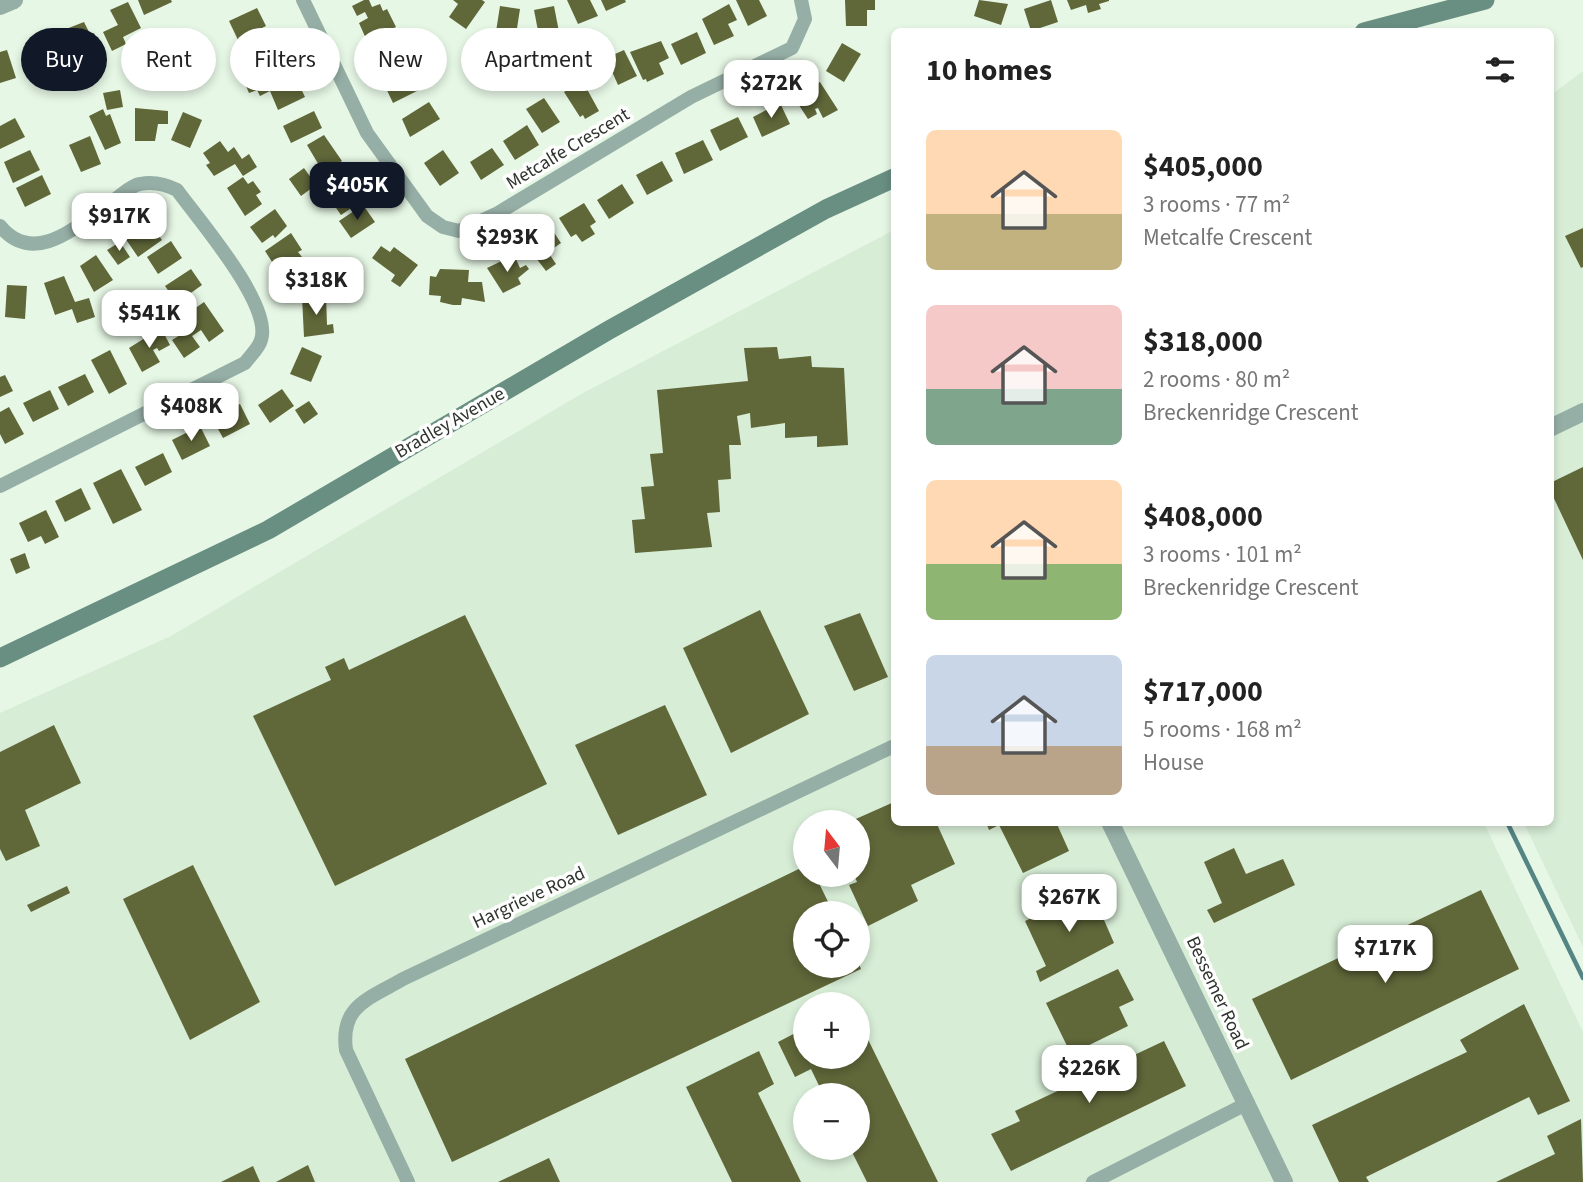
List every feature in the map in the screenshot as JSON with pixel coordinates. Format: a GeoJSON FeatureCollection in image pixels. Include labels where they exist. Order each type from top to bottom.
{"type":"FeatureCollection","features":[{"type":"Feature","properties":{"kind":"main road"},"geometry":{"type":"LineString","coordinates":[[1379,28],[1485,0]]}},
{"type":"Feature","properties":{"kind":"main road","name":"Bradley Avenue"},"geometry":{"type":"LineString","coordinates":[[0,658],[268,530],[609,330],[826,209],[891,179]]}},
{"type":"Feature","properties":{"kind":"street"},"geometry":{"type":"LineString","coordinates":[[0,6],[13,0]]}},
{"type":"Feature","properties":{"kind":"street","name":"Metcalfe Crescent"},"geometry":{"type":"LineString","coordinates":[[303,0],[367,133],[427,216],[443,227],[459,231],[498,213],[691,97],[792,48],[805,19],[801,0]]}},
{"type":"Feature","properties":{"kind":"street"},"geometry":{"type":"LineString","coordinates":[[0,226],[11,239],[31,246],[51,241],[138,184],[162,183],[177,190],[252,296],[261,317],[262,340],[245,362],[0,486]]}},
{"type":"Feature","properties":{"kind":"street"},"geometry":{"type":"LineString","coordinates":[[1554,426],[1583,412]]}},
{"type":"Feature","properties":{"kind":"street","name":"Hargrieve Road"},"geometry":{"type":"LineString","coordinates":[[408,1182],[346,1050],[344,1029],[355,1007],[403,979],[891,747]]}},
{"type":"Feature","properties":{"kind":"street","name":"Bessemer Road"},"geometry":{"type":"LineString","coordinates":[[1112,826],[1284,1182]]}},
{"type":"Feature","properties":{"kind":"street"},"geometry":{"type":"LineString","coordinates":[[1093,1182],[1248,1103]]}},
{"type":"Feature","properties":{"kind":"shaded area"},"geometry":{"type":"Polygon","coordinates":[[[1583,71],[1583,947],[1525,826],[1554,826],[1554,93],[1583,71]]]}},
{"type":"Feature","properties":{"kind":"shaded area"},"geometry":{"type":"Polygon","coordinates":[[[891,232],[891,826],[1485,826],[1583,1032],[1583,1182],[0,1182],[0,713],[171,636],[583,393],[891,232]]]}},
{"type":"Feature","properties":{"kind":"building"},"geometry":{"type":"Polygon","coordinates":[[[138,0],[171,0],[172,2],[144,15],[138,0]]]}},
{"type":"Feature","properties":{"kind":"building"},"geometry":{"type":"Polygon","coordinates":[[[364,0],[369,0],[372,7],[380,4],[383,11],[387,9],[396,27],[361,28],[359,23],[368,18],[365,12],[357,16],[352,6],[364,0]]]}},
{"type":"Feature","properties":{"kind":"building"},"geometry":{"type":"Polygon","coordinates":[[[453,0],[485,2],[467,28],[449,17],[458,4],[453,0]]]}},
{"type":"Feature","properties":{"kind":"building"},"geometry":{"type":"Polygon","coordinates":[[[567,0],[590,0],[598,16],[578,24],[567,0]]]}},
{"type":"Feature","properties":{"kind":"building"},"geometry":{"type":"Polygon","coordinates":[[[601,0],[625,0],[626,2],[606,11],[601,0]]]}},
{"type":"Feature","properties":{"kind":"building"},"geometry":{"type":"Polygon","coordinates":[[[736,0],[759,0],[767,16],[748,26],[736,0]]]}},
{"type":"Feature","properties":{"kind":"building"},"geometry":{"type":"Polygon","coordinates":[[[845,0],[875,0],[875,10],[867,10],[867,26],[846,26],[845,0]]]}},
{"type":"Feature","properties":{"kind":"building"},"geometry":{"type":"Polygon","coordinates":[[[979,0],[1008,4],[1001,25],[974,16],[979,0]]]}},
{"type":"Feature","properties":{"kind":"building"},"geometry":{"type":"Polygon","coordinates":[[[1051,0],[1058,22],[1030,28],[1024,9],[1051,0]]]}},
{"type":"Feature","properties":{"kind":"building"},"geometry":{"type":"Polygon","coordinates":[[[1067,0],[1109,1],[1099,4],[1101,9],[1088,13],[1086,5],[1071,10],[1067,0]]]}},
{"type":"Feature","properties":{"kind":"building"},"geometry":{"type":"Polygon","coordinates":[[[128,2],[141,28],[121,28],[121,46],[112,51],[107,40],[107,30],[118,25],[110,10],[128,2]]]}},
{"type":"Feature","properties":{"kind":"building"},"geometry":{"type":"Polygon","coordinates":[[[729,4],[737,20],[728,24],[734,36],[714,45],[702,19],[729,4]]]}},
{"type":"Feature","properties":{"kind":"building"},"geometry":{"type":"Polygon","coordinates":[[[500,6],[520,9],[517,28],[497,28],[500,6]]]}},
{"type":"Feature","properties":{"kind":"building"},"geometry":{"type":"Polygon","coordinates":[[[554,6],[558,28],[537,28],[534,10],[554,6]]]}},
{"type":"Feature","properties":{"kind":"building"},"geometry":{"type":"Polygon","coordinates":[[[257,8],[266,26],[232,28],[229,21],[257,8]]]}},
{"type":"Feature","properties":{"kind":"building"},"geometry":{"type":"Polygon","coordinates":[[[84,22],[87,28],[69,28],[84,22]]]}},
{"type":"Feature","properties":{"kind":"building"},"geometry":{"type":"Polygon","coordinates":[[[697,32],[706,53],[681,65],[671,44],[697,32]]]}},
{"type":"Feature","properties":{"kind":"building"},"geometry":{"type":"Polygon","coordinates":[[[661,41],[669,58],[659,63],[664,74],[647,82],[646,79],[643,80],[630,52],[661,41]]]}},
{"type":"Feature","properties":{"kind":"building"},"geometry":{"type":"Polygon","coordinates":[[[842,43],[861,54],[844,82],[826,71],[842,43]]]}},
{"type":"Feature","properties":{"kind":"building"},"geometry":{"type":"Polygon","coordinates":[[[7,50],[16,78],[0,83],[0,52],[7,50]]]}},
{"type":"Feature","properties":{"kind":"building"},"geometry":{"type":"Polygon","coordinates":[[[624,50],[637,76],[618,85],[616,80],[616,54],[624,50]]]}},
{"type":"Feature","properties":{"kind":"building"},"geometry":{"type":"Polygon","coordinates":[[[820,82],[838,110],[823,118],[818,108],[815,109],[817,114],[808,119],[793,96],[820,82]]]}},
{"type":"Feature","properties":{"kind":"building"},"geometry":{"type":"Polygon","coordinates":[[[120,90],[123,107],[107,110],[103,93],[120,90]]]}},
{"type":"Feature","properties":{"kind":"building"},"geometry":{"type":"Polygon","coordinates":[[[258,91],[270,91],[260,96],[258,91]]]}},
{"type":"Feature","properties":{"kind":"building"},"geometry":{"type":"Polygon","coordinates":[[[270,91],[302,91],[305,97],[278,110],[270,91]]]}},
{"type":"Feature","properties":{"kind":"building"},"geometry":{"type":"Polygon","coordinates":[[[387,91],[417,91],[393,103],[387,91]]]}},
{"type":"Feature","properties":{"kind":"building"},"geometry":{"type":"Polygon","coordinates":[[[588,91],[599,111],[585,119],[583,115],[580,117],[564,92],[588,91]]]}},
{"type":"Feature","properties":{"kind":"building"},"geometry":{"type":"Polygon","coordinates":[[[544,98],[560,122],[542,133],[526,109],[544,98]]]}},
{"type":"Feature","properties":{"kind":"building"},"geometry":{"type":"Polygon","coordinates":[[[429,102],[440,119],[410,137],[402,119],[429,102]]]}},
{"type":"Feature","properties":{"kind":"building"},"geometry":{"type":"Polygon","coordinates":[[[780,103],[790,124],[762,137],[753,117],[780,103]]]}},
{"type":"Feature","properties":{"kind":"building"},"geometry":{"type":"Polygon","coordinates":[[[135,108],[168,111],[168,124],[158,124],[155,141],[135,141],[135,108]]]}},
{"type":"Feature","properties":{"kind":"building"},"geometry":{"type":"Polygon","coordinates":[[[103,109],[106,116],[110,114],[121,143],[105,150],[89,116],[103,109]]]}},
{"type":"Feature","properties":{"kind":"building"},"geometry":{"type":"Polygon","coordinates":[[[314,111],[322,128],[291,143],[283,126],[314,111]]]}},
{"type":"Feature","properties":{"kind":"building"},"geometry":{"type":"Polygon","coordinates":[[[183,112],[202,120],[190,148],[171,140],[183,112]]]}},
{"type":"Feature","properties":{"kind":"building"},"geometry":{"type":"Polygon","coordinates":[[[738,117],[748,137],[720,151],[710,130],[738,117]]]}},
{"type":"Feature","properties":{"kind":"building"},"geometry":{"type":"Polygon","coordinates":[[[15,118],[25,137],[0,149],[0,126],[15,118]]]}},
{"type":"Feature","properties":{"kind":"building"},"geometry":{"type":"Polygon","coordinates":[[[527,125],[539,145],[515,160],[503,141],[527,125]]]}},
{"type":"Feature","properties":{"kind":"building"},"geometry":{"type":"Polygon","coordinates":[[[324,135],[342,161],[323,172],[307,145],[324,135]]]}},
{"type":"Feature","properties":{"kind":"building"},"geometry":{"type":"Polygon","coordinates":[[[90,136],[101,164],[81,172],[69,145],[90,136]]]}},
{"type":"Feature","properties":{"kind":"building"},"geometry":{"type":"Polygon","coordinates":[[[703,140],[713,160],[684,174],[675,153],[703,140]]]}},
{"type":"Feature","properties":{"kind":"building"},"geometry":{"type":"Polygon","coordinates":[[[220,141],[228,152],[234,147],[242,159],[249,154],[257,167],[243,176],[235,164],[214,176],[206,165],[210,163],[203,153],[220,141]]]}},
{"type":"Feature","properties":{"kind":"building"},"geometry":{"type":"Polygon","coordinates":[[[492,148],[504,165],[481,180],[470,162],[492,148]]]}},
{"type":"Feature","properties":{"kind":"building"},"geometry":{"type":"Polygon","coordinates":[[[30,150],[40,170],[13,183],[4,162],[30,150]]]}},
{"type":"Feature","properties":{"kind":"building"},"geometry":{"type":"Polygon","coordinates":[[[443,150],[459,173],[440,186],[424,163],[443,150]]]}},
{"type":"Feature","properties":{"kind":"building"},"geometry":{"type":"Polygon","coordinates":[[[662,161],[673,181],[647,195],[636,175],[662,161]]]}},
{"type":"Feature","properties":{"kind":"building"},"geometry":{"type":"Polygon","coordinates":[[[304,168],[316,185],[301,196],[289,179],[304,168]]]}},
{"type":"Feature","properties":{"kind":"building"},"geometry":{"type":"Polygon","coordinates":[[[347,170],[360,189],[350,196],[356,205],[341,215],[322,188],[347,170]]]}},
{"type":"Feature","properties":{"kind":"building"},"geometry":{"type":"Polygon","coordinates":[[[42,175],[51,194],[25,207],[16,188],[42,175]]]}},
{"type":"Feature","properties":{"kind":"building"},"geometry":{"type":"Polygon","coordinates":[[[243,177],[248,184],[253,181],[261,192],[256,195],[262,204],[245,216],[227,188],[243,177]]]}},
{"type":"Feature","properties":{"kind":"building"},"geometry":{"type":"Polygon","coordinates":[[[622,184],[634,203],[609,219],[597,200],[622,184]]]}},
{"type":"Feature","properties":{"kind":"building"},"geometry":{"type":"Polygon","coordinates":[[[584,203],[596,222],[590,226],[595,234],[582,242],[576,234],[571,237],[559,218],[584,203]]]}},
{"type":"Feature","properties":{"kind":"building"},"geometry":{"type":"Polygon","coordinates":[[[363,205],[375,222],[351,238],[339,221],[363,205]]]}},
{"type":"Feature","properties":{"kind":"building"},"geometry":{"type":"Polygon","coordinates":[[[275,209],[287,226],[275,238],[273,235],[262,243],[250,227],[275,209]]]}},
{"type":"Feature","properties":{"kind":"building"},"geometry":{"type":"Polygon","coordinates":[[[151,224],[162,240],[138,257],[123,235],[133,228],[137,234],[151,224]]]}},
{"type":"Feature","properties":{"kind":"building"},"geometry":{"type":"Polygon","coordinates":[[[549,225],[561,243],[548,252],[556,264],[546,271],[523,241],[549,225]]]}},
{"type":"Feature","properties":{"kind":"building"},"geometry":{"type":"Polygon","coordinates":[[[1583,228],[1583,267],[1581,268],[1565,236],[1583,228]]]}},
{"type":"Feature","properties":{"kind":"building"},"geometry":{"type":"Polygon","coordinates":[[[291,233],[302,250],[298,252],[302,257],[289,266],[286,261],[276,268],[265,251],[291,233]]]}},
{"type":"Feature","properties":{"kind":"building"},"geometry":{"type":"Polygon","coordinates":[[[171,241],[182,258],[158,274],[147,257],[171,241]]]}},
{"type":"Feature","properties":{"kind":"building"},"geometry":{"type":"Polygon","coordinates":[[[120,242],[130,257],[118,265],[107,250],[120,242]]]}},
{"type":"Feature","properties":{"kind":"building"},"geometry":{"type":"Polygon","coordinates":[[[381,246],[390,252],[394,247],[418,265],[400,287],[391,281],[395,275],[372,258],[381,246]]]}},
{"type":"Feature","properties":{"kind":"building"},"geometry":{"type":"Polygon","coordinates":[[[96,255],[113,280],[94,292],[80,266],[96,255]]]}},
{"type":"Feature","properties":{"kind":"building"},"geometry":{"type":"Polygon","coordinates":[[[514,255],[520,268],[526,265],[529,269],[518,278],[521,284],[503,293],[487,268],[514,255]]]}},
{"type":"Feature","properties":{"kind":"building"},"geometry":{"type":"Polygon","coordinates":[[[191,269],[202,285],[177,303],[165,286],[191,269]]]}},
{"type":"Feature","properties":{"kind":"building"},"geometry":{"type":"Polygon","coordinates":[[[440,269],[469,270],[468,282],[482,282],[485,302],[462,298],[461,305],[453,305],[440,302],[441,296],[429,295],[430,276],[436,277],[440,269]]]}},
{"type":"Feature","properties":{"kind":"building"},"geometry":{"type":"Polygon","coordinates":[[[64,276],[75,302],[89,298],[95,317],[77,323],[72,309],[55,315],[44,283],[64,276]]]}},
{"type":"Feature","properties":{"kind":"building"},"geometry":{"type":"Polygon","coordinates":[[[7,285],[27,286],[25,319],[5,317],[7,285]]]}},
{"type":"Feature","properties":{"kind":"building"},"geometry":{"type":"Polygon","coordinates":[[[326,296],[327,325],[333,324],[334,333],[304,337],[302,297],[326,296]]]}},
{"type":"Feature","properties":{"kind":"building"},"geometry":{"type":"Polygon","coordinates":[[[204,302],[224,331],[209,342],[201,330],[192,336],[200,347],[184,358],[172,340],[188,330],[180,319],[204,302]]]}},
{"type":"Feature","properties":{"kind":"building"},"geometry":{"type":"Polygon","coordinates":[[[161,328],[170,345],[159,351],[157,348],[153,350],[160,362],[142,372],[129,348],[161,328]]]}},
{"type":"Feature","properties":{"kind":"building"},"geometry":{"type":"Polygon","coordinates":[[[302,347],[322,356],[311,382],[290,374],[302,347]]]}},
{"type":"Feature","properties":{"kind":"building"},"geometry":{"type":"Polygon","coordinates":[[[777,347],[779,359],[811,356],[812,367],[844,368],[848,445],[817,447],[817,436],[785,438],[785,423],[751,428],[750,413],[737,416],[741,445],[729,445],[731,479],[718,480],[720,512],[707,513],[712,547],[635,553],[632,520],[645,519],[641,487],[654,486],[650,454],[663,453],[657,390],[748,381],[744,348],[777,347]]]}},
{"type":"Feature","properties":{"kind":"building"},"geometry":{"type":"Polygon","coordinates":[[[110,350],[127,384],[109,394],[91,360],[110,350]]]}},
{"type":"Feature","properties":{"kind":"building"},"geometry":{"type":"Polygon","coordinates":[[[85,374],[94,392],[68,406],[58,387],[85,374]]]}},
{"type":"Feature","properties":{"kind":"building"},"geometry":{"type":"Polygon","coordinates":[[[5,375],[13,391],[0,397],[0,377],[5,375]]]}},
{"type":"Feature","properties":{"kind":"building"},"geometry":{"type":"Polygon","coordinates":[[[282,389],[294,406],[270,423],[258,405],[282,389]]]}},
{"type":"Feature","properties":{"kind":"building"},"geometry":{"type":"Polygon","coordinates":[[[50,390],[59,409],[33,422],[23,403],[50,390]]]}},
{"type":"Feature","properties":{"kind":"building"},"geometry":{"type":"Polygon","coordinates":[[[309,401],[318,414],[304,424],[295,410],[309,401]]]}},
{"type":"Feature","properties":{"kind":"building"},"geometry":{"type":"Polygon","coordinates":[[[240,404],[250,424],[223,438],[212,418],[240,404]]]}},
{"type":"Feature","properties":{"kind":"building"},"geometry":{"type":"Polygon","coordinates":[[[9,407],[24,434],[5,444],[0,434],[0,412],[9,407]]]}},
{"type":"Feature","properties":{"kind":"building"},"geometry":{"type":"Polygon","coordinates":[[[200,426],[210,446],[182,460],[172,440],[200,426]]]}},
{"type":"Feature","properties":{"kind":"building"},"geometry":{"type":"Polygon","coordinates":[[[163,453],[172,472],[145,486],[135,467],[163,453]]]}},
{"type":"Feature","properties":{"kind":"building"},"geometry":{"type":"Polygon","coordinates":[[[1583,467],[1583,560],[1554,498],[1554,481],[1583,467]]]}},
{"type":"Feature","properties":{"kind":"building"},"geometry":{"type":"Polygon","coordinates":[[[121,469],[142,510],[113,524],[93,483],[121,469]]]}},
{"type":"Feature","properties":{"kind":"building"},"geometry":{"type":"Polygon","coordinates":[[[81,488],[91,509],[65,522],[55,501],[81,488]]]}},
{"type":"Feature","properties":{"kind":"building"},"geometry":{"type":"Polygon","coordinates":[[[46,510],[59,537],[45,544],[41,536],[28,542],[19,523],[46,510]]]}},
{"type":"Feature","properties":{"kind":"building"},"geometry":{"type":"Polygon","coordinates":[[[25,553],[30,568],[16,574],[10,559],[25,553]]]}},
{"type":"Feature","properties":{"kind":"building"},"geometry":{"type":"Polygon","coordinates":[[[760,610],[809,714],[731,753],[683,648],[760,610]]]}},
{"type":"Feature","properties":{"kind":"building"},"geometry":{"type":"Polygon","coordinates":[[[860,613],[888,677],[854,691],[824,626],[860,613]]]}},
{"type":"Feature","properties":{"kind":"building"},"geometry":{"type":"Polygon","coordinates":[[[465,615],[547,784],[335,886],[253,716],[331,680],[325,667],[344,658],[349,670],[465,615]]]}},
{"type":"Feature","properties":{"kind":"building"},"geometry":{"type":"Polygon","coordinates":[[[665,705],[707,795],[618,835],[575,745],[665,705]]]}},
{"type":"Feature","properties":{"kind":"building"},"geometry":{"type":"Polygon","coordinates":[[[54,725],[81,783],[25,810],[40,846],[6,861],[0,849],[0,752],[54,725]]]}},
{"type":"Feature","properties":{"kind":"building"},"geometry":{"type":"Polygon","coordinates":[[[891,803],[891,826],[938,826],[955,864],[911,885],[918,901],[870,925],[870,901],[856,901],[850,887],[870,887],[870,813],[891,803]]]}},
{"type":"Feature","properties":{"kind":"building"},"geometry":{"type":"Polygon","coordinates":[[[1000,826],[1058,826],[1069,851],[1023,873],[1000,826]]]}},
{"type":"Feature","properties":{"kind":"building"},"geometry":{"type":"Polygon","coordinates":[[[1234,848],[1246,874],[1283,859],[1295,885],[1214,923],[1207,910],[1222,903],[1204,862],[1234,848]]]}},
{"type":"Feature","properties":{"kind":"building"},"geometry":{"type":"Polygon","coordinates":[[[193,865],[260,1002],[190,1040],[123,899],[193,865]]]}},
{"type":"Feature","properties":{"kind":"building"},"geometry":{"type":"Polygon","coordinates":[[[793,872],[793,887],[821,887],[828,901],[793,901],[793,978],[842,978],[812,992],[793,992],[793,1001],[452,1162],[405,1059],[793,872]]]}},
{"type":"Feature","properties":{"kind":"building"},"geometry":{"type":"Polygon","coordinates":[[[67,886],[70,893],[31,912],[27,905],[67,886]]]}},
{"type":"Feature","properties":{"kind":"building"},"geometry":{"type":"Polygon","coordinates":[[[1091,890],[1114,943],[1040,982],[1036,971],[1046,966],[1025,921],[1091,890]]]}},
{"type":"Feature","properties":{"kind":"building"},"geometry":{"type":"Polygon","coordinates":[[[1481,890],[1519,969],[1291,1080],[1252,999],[1481,890]]]}},
{"type":"Feature","properties":{"kind":"building"},"geometry":{"type":"Polygon","coordinates":[[[1118,969],[1134,1000],[1119,1007],[1128,1026],[1071,1054],[1046,1003],[1118,969]]]}},
{"type":"Feature","properties":{"kind":"building"},"geometry":{"type":"Polygon","coordinates":[[[1524,1004],[1570,1101],[1538,1115],[1529,1097],[1366,1177],[1369,1182],[1339,1182],[1312,1125],[1467,1052],[1460,1040],[1524,1004]]]}},
{"type":"Feature","properties":{"kind":"building"},"geometry":{"type":"Polygon","coordinates":[[[793,1034],[793,1069],[811,1069],[795,1077],[778,1042],[793,1034]]]}},
{"type":"Feature","properties":{"kind":"building"},"geometry":{"type":"Polygon","coordinates":[[[1164,1041],[1186,1086],[1011,1171],[991,1134],[1020,1121],[1015,1111],[1164,1041]]]}},
{"type":"Feature","properties":{"kind":"building"},"geometry":{"type":"Polygon","coordinates":[[[870,1043],[938,1182],[867,1182],[856,1160],[870,1160],[870,1083],[818,1083],[811,1069],[870,1069],[870,1043]]]}},
{"type":"Feature","properties":{"kind":"building"},"geometry":{"type":"Polygon","coordinates":[[[759,1051],[774,1084],[758,1093],[801,1182],[732,1182],[686,1087],[759,1051]]]}},
{"type":"Feature","properties":{"kind":"building"},"geometry":{"type":"Polygon","coordinates":[[[1581,1119],[1583,1182],[1496,1182],[1555,1154],[1547,1136],[1581,1119]]]}},
{"type":"Feature","properties":{"kind":"building"},"geometry":{"type":"Polygon","coordinates":[[[549,1158],[560,1182],[498,1182],[549,1158]]]}},
{"type":"Feature","properties":{"kind":"building"},"geometry":{"type":"Polygon","coordinates":[[[308,1165],[315,1182],[276,1182],[308,1165]]]}},
{"type":"Feature","properties":{"kind":"building"},"geometry":{"type":"Polygon","coordinates":[[[253,1166],[260,1182],[221,1182],[253,1166]]]}},
{"type":"Feature","properties":{"kind":"waterway"},"geometry":{"type":"LineString","coordinates":[[1509,826],[1583,978]]}}]}
